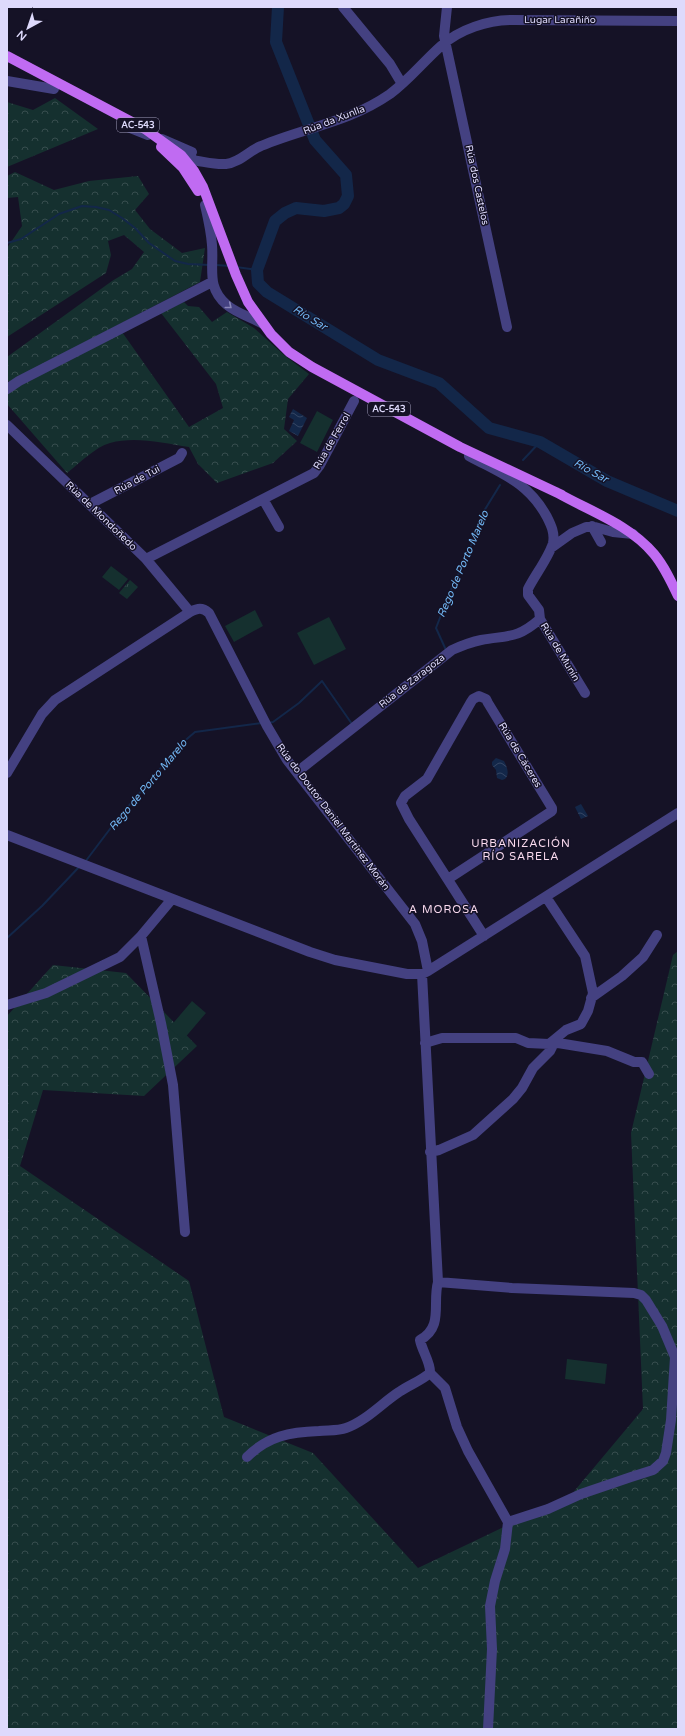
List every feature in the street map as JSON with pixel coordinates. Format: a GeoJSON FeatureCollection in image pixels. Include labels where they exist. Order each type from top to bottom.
{"type":"FeatureCollection","features":[{"type":"Feature","properties":{"kind":"main road","name":"AC-543"},"geometry":{"type":"LineString","coordinates":[[7,56],[157,137],[189,158],[203,187],[240,284],[252,309],[281,345],[305,363],[433,432],[562,495]]}},
{"type":"Feature","properties":{"kind":"main road","name":"AC-543"},"geometry":{"type":"LineString","coordinates":[[7,64],[153,141],[170,155],[187,174],[204,201],[223,241]]}},
{"type":"Feature","properties":{"kind":"main road","name":"AC-543"},"geometry":{"type":"LineString","coordinates":[[263,324],[282,340],[308,358],[633,534],[656,557],[668,575],[678,596]]}},
{"type":"Feature","properties":{"kind":"street"},"geometry":{"type":"LineString","coordinates":[[343,7],[390,64],[402,84]]}},
{"type":"Feature","properties":{"kind":"street"},"geometry":{"type":"LineString","coordinates":[[446,42],[444,36],[447,7]]}},
{"type":"Feature","properties":{"kind":"street","name":"Lugar Larañiño"},"geometry":{"type":"LineString","coordinates":[[446,42],[477,26],[505,20],[678,21]]}},
{"type":"Feature","properties":{"kind":"street","name":"Rúa da Xunlla"},"geometry":{"type":"LineString","coordinates":[[189,158],[228,164],[257,147],[315,129],[366,109],[402,84],[446,42]]}},
{"type":"Feature","properties":{"kind":"street","name":"Rúa dos Castelos"},"geometry":{"type":"LineString","coordinates":[[446,42],[507,327]]}},
{"type":"Feature","properties":{"kind":"street"},"geometry":{"type":"LineString","coordinates":[[7,81],[54,89]]}},
{"type":"Feature","properties":{"kind":"street"},"geometry":{"type":"LineString","coordinates":[[128,127],[155,139],[189,158],[200,177],[203,187]]}},
{"type":"Feature","properties":{"kind":"street","name":"Rúa da Xunlla"},"geometry":{"type":"LineString","coordinates":[[157,137],[178,146],[189,158],[207,163],[217,163]]}},
{"type":"Feature","properties":{"kind":"street"},"geometry":{"type":"LineString","coordinates":[[189,158],[195,180],[204,201],[212,250],[212,278],[218,294],[228,306],[263,324]]}},
{"type":"Feature","properties":{"kind":"street"},"geometry":{"type":"LineString","coordinates":[[200,177],[200,169],[207,163]]}},
{"type":"Feature","properties":{"kind":"street"},"geometry":{"type":"LineString","coordinates":[[7,389],[19,381],[212,278]]}},
{"type":"Feature","properties":{"kind":"street","name":"Rúa de Ferrol"},"geometry":{"type":"LineString","coordinates":[[146,559],[314,472],[320,465],[354,401]]}},
{"type":"Feature","properties":{"kind":"street","name":"Rúa de Mondoñedo"},"geometry":{"type":"LineString","coordinates":[[7,425],[146,559],[190,612]]}},
{"type":"Feature","properties":{"kind":"street","name":"Rúa de Munín"},"geometry":{"type":"LineString","coordinates":[[433,432],[460,451],[519,483],[536,499],[552,527],[554,538],[551,548],[527,593],[539,610],[540,619],[585,693]]}},
{"type":"Feature","properties":{"kind":"street","name":"Rúa de Tui"},"geometry":{"type":"LineString","coordinates":[[90,504],[179,458],[182,453]]}},
{"type":"Feature","properties":{"kind":"street"},"geometry":{"type":"LineString","coordinates":[[536,499],[534,489],[539,485]]}},
{"type":"Feature","properties":{"kind":"street"},"geometry":{"type":"LineString","coordinates":[[263,499],[279,527]]}},
{"type":"Feature","properties":{"kind":"street"},"geometry":{"type":"LineString","coordinates":[[592,526],[633,534]]}},
{"type":"Feature","properties":{"kind":"street"},"geometry":{"type":"LineString","coordinates":[[592,526],[601,542]]}},
{"type":"Feature","properties":{"kind":"street","name":"Rúa de Munín"},"geometry":{"type":"LineString","coordinates":[[551,548],[583,528],[592,526]]}},
{"type":"Feature","properties":{"kind":"street","name":"Rúa do Doutor Daniel Martínez Morán"},"geometry":{"type":"LineString","coordinates":[[190,612],[196,608],[201,608],[209,613],[278,746],[415,924],[422,941],[425,973],[430,1152],[438,1282],[435,1293],[436,1310],[434,1326],[427,1336],[420,1340],[421,1348],[431,1368],[430,1373]]}},
{"type":"Feature","properties":{"kind":"street"},"geometry":{"type":"LineString","coordinates":[[7,773],[42,714],[55,700],[190,612]]}},
{"type":"Feature","properties":{"kind":"street","name":"Rúa de Zaragoza"},"geometry":{"type":"LineString","coordinates":[[297,772],[452,650],[480,640],[498,638],[523,632],[540,619]]}},
{"type":"Feature","properties":{"kind":"street","name":"Rúa de Cáceres"},"geometry":{"type":"LineString","coordinates":[[482,696],[488,703],[552,808],[552,811],[448,879],[403,808],[402,800],[427,779],[471,702],[476,697],[482,696]]}},
{"type":"Feature","properties":{"kind":"street"},"geometry":{"type":"LineString","coordinates":[[7,835],[322,956],[407,974],[425,973],[678,813]]}},
{"type":"Feature","properties":{"kind":"street"},"geometry":{"type":"LineString","coordinates":[[448,879],[484,936]]}},
{"type":"Feature","properties":{"kind":"street"},"geometry":{"type":"LineString","coordinates":[[546,897],[585,956],[593,993],[588,1011],[580,1024],[566,1030],[550,1044]]}},
{"type":"Feature","properties":{"kind":"street"},"geometry":{"type":"LineString","coordinates":[[7,1005],[46,993],[120,957],[141,936],[172,899]]}},
{"type":"Feature","properties":{"kind":"street"},"geometry":{"type":"LineString","coordinates":[[591,998],[622,976],[643,957],[657,935]]}},
{"type":"Feature","properties":{"kind":"street"},"geometry":{"type":"LineString","coordinates":[[141,936],[161,1023],[173,1085],[185,1232]]}},
{"type":"Feature","properties":{"kind":"street"},"geometry":{"type":"LineString","coordinates":[[426,1043],[442,1038],[516,1038],[528,1043],[558,1043],[607,1051],[634,1062],[642,1062],[649,1074]]}},
{"type":"Feature","properties":{"kind":"street"},"geometry":{"type":"LineString","coordinates":[[430,1152],[439,1150],[473,1135],[513,1099],[522,1088],[533,1068],[550,1051],[552,1047],[550,1044]]}},
{"type":"Feature","properties":{"kind":"street"},"geometry":{"type":"LineString","coordinates":[[438,1282],[512,1288],[634,1292],[641,1295],[662,1326],[670,1342],[674,1357],[670,1420],[666,1453],[662,1461],[653,1470],[630,1476],[581,1494],[548,1509],[508,1522]]}},
{"type":"Feature","properties":{"kind":"street"},"geometry":{"type":"LineString","coordinates":[[247,1457],[264,1442],[280,1436],[293,1433],[346,1428],[367,1416],[400,1391],[423,1379],[430,1373],[445,1388],[457,1427],[465,1445],[508,1522],[505,1549],[495,1581],[490,1606],[492,1649],[488,1729]]}},
{"type":"Feature","properties":{"kind":"green space"},"geometry":{"type":"Polygon","coordinates":[[[55,98],[98,129],[7,167],[7,102],[33,110],[55,98]]]}},
{"type":"Feature","properties":{"kind":"green space"},"geometry":{"type":"Polygon","coordinates":[[[15,172],[54,190],[89,181],[138,176],[149,194],[135,210],[150,229],[182,253],[205,248],[200,282],[9,382],[7,379],[7,357],[112,281],[132,269],[144,252],[124,235],[108,241],[111,255],[106,273],[7,337],[7,248],[22,226],[18,197],[7,198],[7,176],[15,172]]]}},
{"type":"Feature","properties":{"kind":"green space"},"geometry":{"type":"Polygon","coordinates":[[[184,302],[188,306],[199,307],[212,322],[227,312],[254,328],[284,355],[309,374],[288,399],[284,429],[297,441],[273,463],[217,483],[198,464],[189,447],[139,440],[120,441],[104,445],[67,473],[7,404],[7,395],[20,383],[122,332],[189,427],[223,408],[216,384],[161,313],[184,302]]]}},
{"type":"Feature","properties":{"kind":"green space"},"geometry":{"type":"Polygon","coordinates":[[[317,411],[333,420],[317,452],[300,443],[317,411]]]}},
{"type":"Feature","properties":{"kind":"green space"},"geometry":{"type":"Polygon","coordinates":[[[111,566],[128,579],[119,590],[102,577],[111,566]]]}},
{"type":"Feature","properties":{"kind":"green space"},"geometry":{"type":"Polygon","coordinates":[[[130,580],[138,587],[127,599],[119,593],[130,580]]]}},
{"type":"Feature","properties":{"kind":"green space"},"geometry":{"type":"Polygon","coordinates":[[[255,610],[263,626],[234,642],[225,626],[255,610]]]}},
{"type":"Feature","properties":{"kind":"green space"},"geometry":{"type":"Polygon","coordinates":[[[329,617],[346,649],[314,665],[297,633],[329,617]]]}},
{"type":"Feature","properties":{"kind":"green space"},"geometry":{"type":"Polygon","coordinates":[[[678,951],[678,1729],[7,1729],[7,1016],[53,965],[126,973],[197,1046],[144,1096],[43,1090],[20,1166],[189,1281],[224,1417],[313,1453],[418,1568],[571,1495],[643,1409],[631,1133],[673,955],[678,951]]]}},
{"type":"Feature","properties":{"kind":"green space"},"geometry":{"type":"Polygon","coordinates":[[[192,1001],[206,1013],[183,1040],[169,1028],[192,1001]]]}},
{"type":"Feature","properties":{"kind":"green space"},"geometry":{"type":"Polygon","coordinates":[[[567,1359],[607,1364],[605,1384],[565,1379],[567,1359]]]}},
{"type":"Feature","properties":{"kind":"water"},"geometry":{"type":"Polygon","coordinates":[[[293,409],[307,418],[298,436],[289,431],[294,420],[289,417],[293,409]]]}},
{"type":"Feature","properties":{"kind":"water"},"geometry":{"type":"Polygon","coordinates":[[[496,758],[504,761],[508,770],[507,777],[505,779],[502,780],[497,778],[496,770],[492,765],[492,762],[496,758]]]}},
{"type":"Feature","properties":{"kind":"water"},"geometry":{"type":"Polygon","coordinates":[[[581,804],[588,816],[581,819],[575,807],[581,804]]]}},
{"type":"Feature","properties":{"kind":"waterway","name":"Río Sar"},"geometry":{"type":"LineString","coordinates":[[278,7],[276,42],[315,140],[346,175],[348,196],[344,204],[339,208],[324,211],[296,208],[285,213],[275,221],[257,270],[258,283],[267,292],[378,360],[439,383],[489,428],[540,442],[607,481],[678,511]]}},
{"type":"Feature","properties":{"kind":"waterway"},"geometry":{"type":"LineString","coordinates":[[7,243],[21,239],[59,214],[82,206],[96,207],[109,210],[122,218],[135,228],[149,243],[175,261],[188,264],[210,265]]}},
{"type":"Feature","properties":{"kind":"waterway"},"geometry":{"type":"LineString","coordinates":[[216,265],[230,266]]}},
{"type":"Feature","properties":{"kind":"waterway"},"geometry":{"type":"LineString","coordinates":[[236,267],[257,270]]}},
{"type":"Feature","properties":{"kind":"waterway","name":"Rego de Porto Marelo"},"geometry":{"type":"LineString","coordinates":[[523,460],[540,442]]}},
{"type":"Feature","properties":{"kind":"waterway","name":"Rego de Porto Marelo"},"geometry":{"type":"LineString","coordinates":[[446,650],[436,628],[450,592],[467,556],[484,511],[500,485]]}},
{"type":"Feature","properties":{"kind":"waterway","name":"Rego de Porto Marelo"},"geometry":{"type":"LineString","coordinates":[[268,723],[273,722],[299,703],[322,681],[352,724]]}},
{"type":"Feature","properties":{"kind":"waterway","name":"Rego de Porto Marelo"},"geometry":{"type":"LineString","coordinates":[[85,862],[116,821],[181,744],[195,732],[262,723]]}},
{"type":"Feature","properties":{"kind":"waterway","name":"Rego de Porto Marelo"},"geometry":{"type":"LineString","coordinates":[[7,938],[42,906],[80,866]]}},
{"type":"Feature","properties":{"kind":"district","name":"URBANIZACIÓN RÍO SARELA"},"geometry":{"type":"Point","coordinates":[521,849]}},
{"type":"Feature","properties":{"kind":"district","name":"A MOROSA"},"geometry":{"type":"Point","coordinates":[444,909]}}]}
